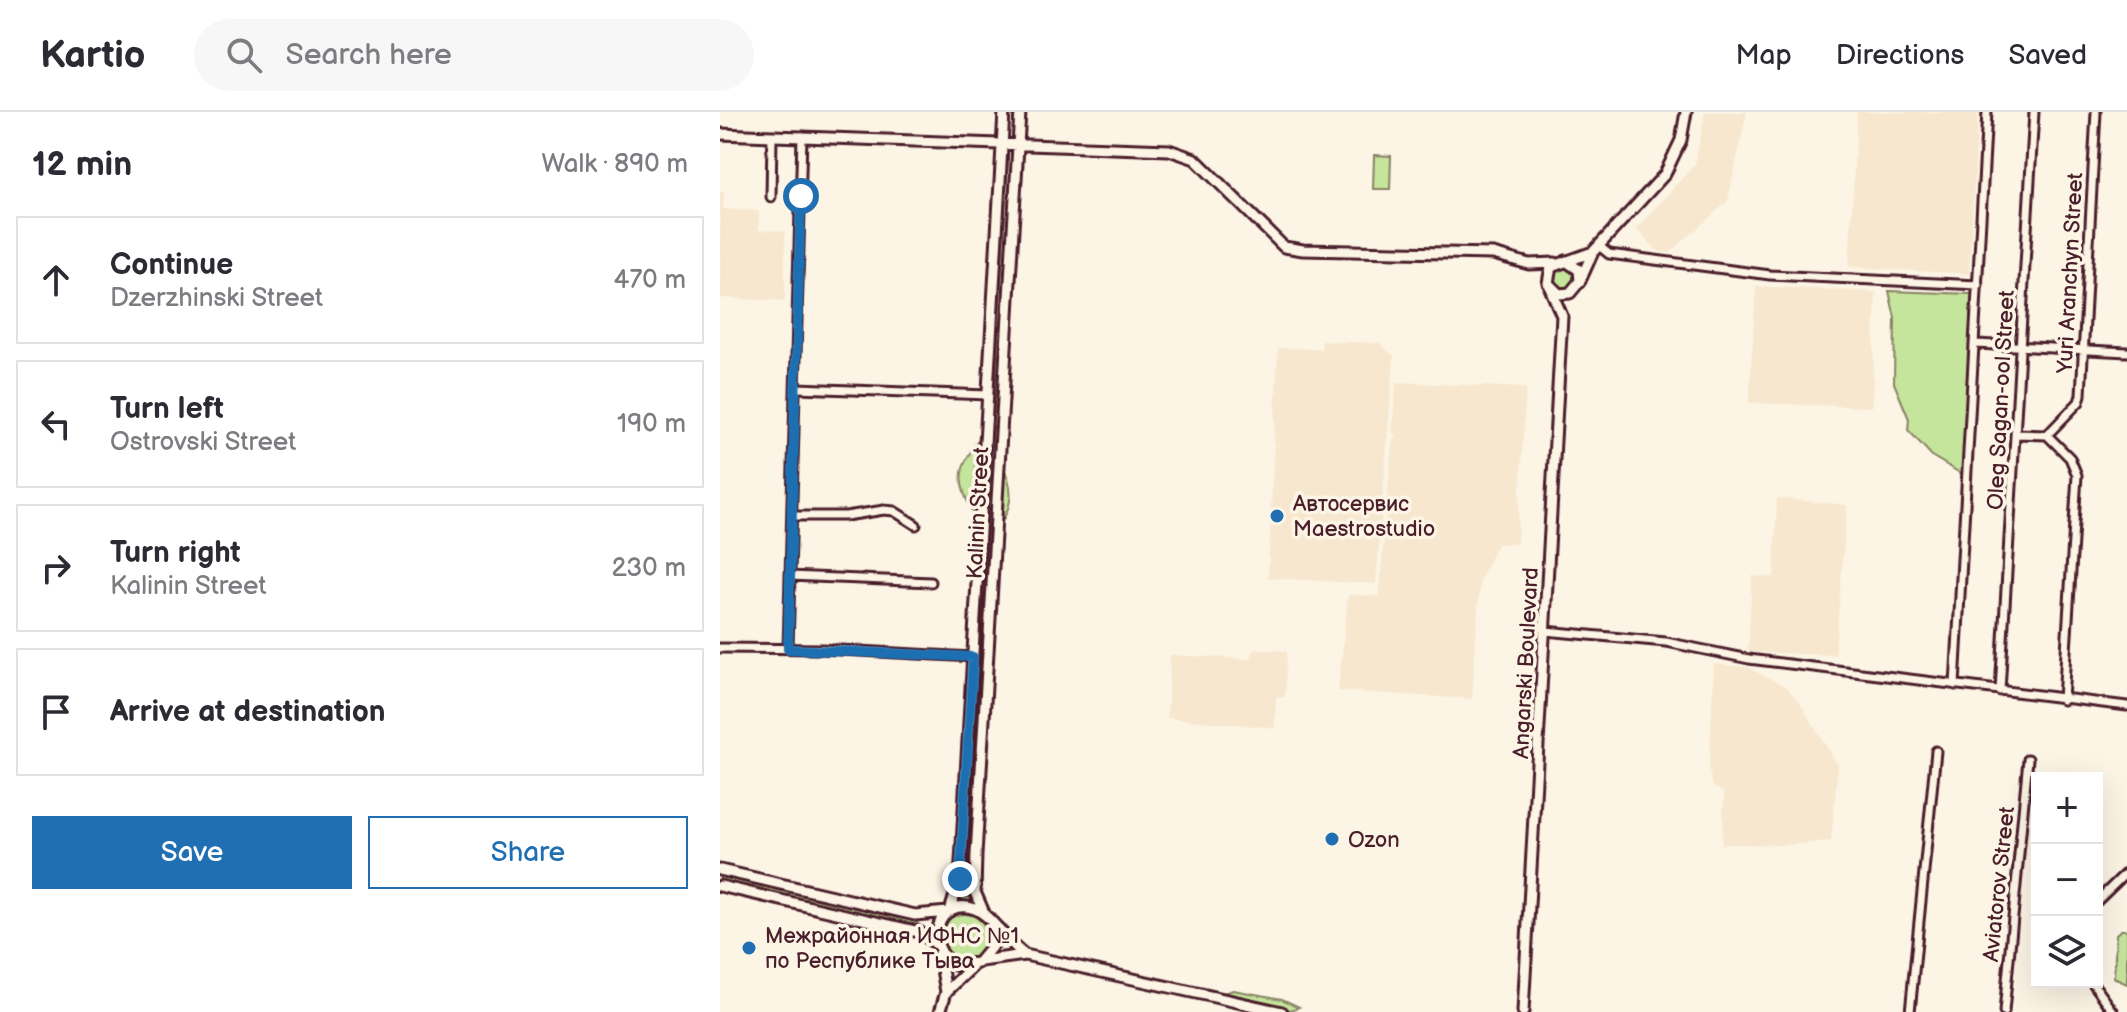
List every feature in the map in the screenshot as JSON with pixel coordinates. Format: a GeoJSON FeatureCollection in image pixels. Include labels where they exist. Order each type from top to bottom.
{"type":"FeatureCollection","features":[{"type":"Feature","properties":{"kind":"main road","name":"Kalinin Street"},"geometry":{"type":"LineString","coordinates":[[949,911],[960,879],[1004,112]]}},
{"type":"Feature","properties":{"kind":"main road","name":"Kalinin Street"},"geometry":{"type":"LineString","coordinates":[[985,915],[975,892],[975,879],[1020,112]]}},
{"type":"Feature","properties":{"kind":"main road"},"geometry":{"type":"LineString","coordinates":[[720,134],[1161,149],[1185,154],[1204,167],[1275,241],[1294,249],[1493,254],[1529,264],[1561,262],[1596,249],[1665,174],[1681,140],[1686,112]]}},
{"type":"Feature","properties":{"kind":"main road","name":"Angarski Boulevard"},"geometry":{"type":"LineString","coordinates":[[1523,1012],[1562,316],[1596,249]]}},
{"type":"Feature","properties":{"kind":"main road"},"geometry":{"type":"LineString","coordinates":[[1529,264],[1549,285],[1565,294],[1578,286],[1575,266],[1561,262]]}},
{"type":"Feature","properties":{"kind":"main road"},"geometry":{"type":"LineString","coordinates":[[1549,285],[1549,272],[1561,262]]}},
{"type":"Feature","properties":{"kind":"main road","name":"Angarski Boulevard"},"geometry":{"type":"LineString","coordinates":[[1549,285],[1562,316]]}},
{"type":"Feature","properties":{"kind":"main road"},"geometry":{"type":"LineString","coordinates":[[986,424],[1000,425]]}},
{"type":"Feature","properties":{"kind":"main road"},"geometry":{"type":"LineString","coordinates":[[967,752],[981,753]]}},
{"type":"Feature","properties":{"kind":"main road"},"geometry":{"type":"LineString","coordinates":[[720,870],[915,915],[970,907],[985,915],[1025,955]]}},
{"type":"Feature","properties":{"kind":"main road"},"geometry":{"type":"LineString","coordinates":[[720,886],[919,932],[955,965],[1025,955],[1250,1008],[1282,1012]]}},
{"type":"Feature","properties":{"kind":"main road"},"geometry":{"type":"LineString","coordinates":[[940,1012],[946,992],[936,929],[949,911]]}},
{"type":"Feature","properties":{"kind":"main road"},"geometry":{"type":"LineString","coordinates":[[946,992],[993,945],[992,925]]}},
{"type":"Feature","properties":{"kind":"street"},"geometry":{"type":"LineString","coordinates":[[1955,685],[1987,112]]}},
{"type":"Feature","properties":{"kind":"street","name":"Oleg Sagan-ool Street"},"geometry":{"type":"LineString","coordinates":[[2000,691],[2034,112]]}},
{"type":"Feature","properties":{"kind":"street","name":"Yuri Aranchyn Street"},"geometry":{"type":"LineString","coordinates":[[2047,435],[2079,402],[2096,112]]}},
{"type":"Feature","properties":{"kind":"street"},"geometry":{"type":"LineString","coordinates":[[771,197],[772,136]]}},
{"type":"Feature","properties":{"kind":"street"},"geometry":{"type":"LineString","coordinates":[[788,649],[802,136]]}},
{"type":"Feature","properties":{"kind":"street"},"geometry":{"type":"LineString","coordinates":[[1596,249],[1615,255],[1770,275],[1978,285]]}},
{"type":"Feature","properties":{"kind":"street"},"geometry":{"type":"LineString","coordinates":[[1976,344],[2127,352]]}},
{"type":"Feature","properties":{"kind":"street"},"geometry":{"type":"LineString","coordinates":[[797,388],[988,395]]}},
{"type":"Feature","properties":{"kind":"street"},"geometry":{"type":"LineString","coordinates":[[2016,434],[2047,435],[2070,458],[2077,475],[2063,699]]}},
{"type":"Feature","properties":{"kind":"street"},"geometry":{"type":"LineString","coordinates":[[792,516],[837,516],[884,510],[894,511],[916,525]]}},
{"type":"Feature","properties":{"kind":"street"},"geometry":{"type":"LineString","coordinates":[[790,576],[931,582]]}},
{"type":"Feature","properties":{"kind":"street"},"geometry":{"type":"LineString","coordinates":[[1545,631],[1666,642],[1729,656],[2127,706]]}},
{"type":"Feature","properties":{"kind":"street"},"geometry":{"type":"LineString","coordinates":[[720,648],[973,657]]}},
{"type":"Feature","properties":{"kind":"street"},"geometry":{"type":"LineString","coordinates":[[1910,1012],[1936,751]]}},
{"type":"Feature","properties":{"kind":"street","name":"Aviatorov Street"},"geometry":{"type":"LineString","coordinates":[[2004,1012],[2028,759]]}},
{"type":"Feature","properties":{"kind":"street"},"geometry":{"type":"LineString","coordinates":[[2103,895],[2127,872]]}},
{"type":"Feature","properties":{"kind":"street"},"geometry":{"type":"LineString","coordinates":[[2096,988],[2114,1012]]}},
{"type":"Feature","properties":{"kind":"shaded area"},"geometry":{"type":"Polygon","coordinates":[[[1705,112],[1747,112],[1728,201],[1670,253],[1658,251],[1636,229],[1695,164],[1705,112]]]}},
{"type":"Feature","properties":{"kind":"shaded area"},"geometry":{"type":"Polygon","coordinates":[[[1857,112],[1978,112],[1969,274],[1849,267],[1857,112]]]}},
{"type":"Feature","properties":{"kind":"shaded area"},"geometry":{"type":"Polygon","coordinates":[[[720,192],[724,192],[723,209],[759,211],[759,230],[785,231],[785,301],[720,298],[720,192]]]}},
{"type":"Feature","properties":{"kind":"shaded area"},"geometry":{"type":"Polygon","coordinates":[[[1756,286],[1876,292],[1872,407],[1749,403],[1756,286]]]}},
{"type":"Feature","properties":{"kind":"shaded area"},"geometry":{"type":"Polygon","coordinates":[[[1322,341],[1380,343],[1394,356],[1376,584],[1268,578],[1278,348],[1321,349],[1322,341]]]}},
{"type":"Feature","properties":{"kind":"shaded area"},"geometry":{"type":"Polygon","coordinates":[[[1396,382],[1526,388],[1517,544],[1497,544],[1480,580],[1472,699],[1338,691],[1348,595],[1379,596],[1392,442],[1396,434],[1392,433],[1396,382]]]}},
{"type":"Feature","properties":{"kind":"shaded area"},"geometry":{"type":"Polygon","coordinates":[[[1777,498],[1847,505],[1835,655],[1748,652],[1752,576],[1774,577],[1777,498]]]}},
{"type":"Feature","properties":{"kind":"shaded area"},"geometry":{"type":"Polygon","coordinates":[[[1253,649],[1287,651],[1285,697],[1276,697],[1275,728],[1167,718],[1170,655],[1251,659],[1253,649]]]}},
{"type":"Feature","properties":{"kind":"shaded area"},"geometry":{"type":"Polygon","coordinates":[[[1714,664],[1747,667],[1787,687],[1800,703],[1838,765],[1831,841],[1787,845],[1722,844],[1724,793],[1713,787],[1709,771],[1714,664]]]}},
{"type":"Feature","properties":{"kind":"green space"},"geometry":{"type":"Polygon","coordinates":[[[1374,155],[1391,156],[1390,189],[1373,189],[1374,155]]]}},
{"type":"Feature","properties":{"kind":"green space"},"geometry":{"type":"Polygon","coordinates":[[[1003,158],[1008,159],[994,413],[990,412],[1003,158]]]}},
{"type":"Feature","properties":{"kind":"green space"},"geometry":{"type":"Polygon","coordinates":[[[1563,264],[1575,270],[1577,278],[1567,291],[1554,288],[1550,275],[1563,264]]]}},
{"type":"Feature","properties":{"kind":"green space"},"geometry":{"type":"Polygon","coordinates":[[[1889,291],[1972,294],[1962,474],[1933,457],[1908,430],[1909,419],[1894,383],[1895,318],[1889,291]]]}},
{"type":"Feature","properties":{"kind":"green space"},"geometry":{"type":"Polygon","coordinates":[[[988,425],[993,426],[975,741],[970,741],[988,425]]]}},
{"type":"Feature","properties":{"kind":"green space"},"geometry":{"type":"Polygon","coordinates":[[[977,442],[973,513],[964,493],[962,477],[966,461],[977,442]]]}},
{"type":"Feature","properties":{"kind":"green space"},"geometry":{"type":"Polygon","coordinates":[[[1001,463],[1010,487],[1010,502],[999,526],[1001,463]]]}},
{"type":"Feature","properties":{"kind":"green space"},"geometry":{"type":"Polygon","coordinates":[[[970,755],[973,756],[966,886],[970,898],[957,897],[970,755]]]}},
{"type":"Feature","properties":{"kind":"green space"},"geometry":{"type":"Polygon","coordinates":[[[720,876],[915,921],[923,928],[720,881],[720,876]]]}},
{"type":"Feature","properties":{"kind":"green space"},"geometry":{"type":"Polygon","coordinates":[[[964,914],[981,921],[988,938],[981,955],[964,962],[947,955],[940,938],[947,921],[964,914]]]}},
{"type":"Feature","properties":{"kind":"green space"},"geometry":{"type":"Polygon","coordinates":[[[2127,930],[2127,984],[2114,978],[2116,934],[2127,930]]]}},
{"type":"Feature","properties":{"kind":"green space"},"geometry":{"type":"Polygon","coordinates":[[[1233,990],[1282,999],[1299,1007],[1291,1010],[1220,994],[1233,990]]]}},
{"type":"Feature","properties":{"kind":"place","name":"Автосервис Maestrostudio"},"geometry":{"type":"Point","coordinates":[1277,516]}},
{"type":"Feature","properties":{"kind":"place","name":"Ozon"},"geometry":{"type":"Point","coordinates":[1332,839]}},
{"type":"Feature","properties":{"kind":"place","name":"Межрайонная ИФНС №1 по Республике Тыва"},"geometry":{"type":"Point","coordinates":[749,948]}},
{"type":"Feature","properties":{"kind":"route"},"geometry":{"type":"LineString","coordinates":[[801,196],[788,649],[973,657],[960,879]]}}]}
